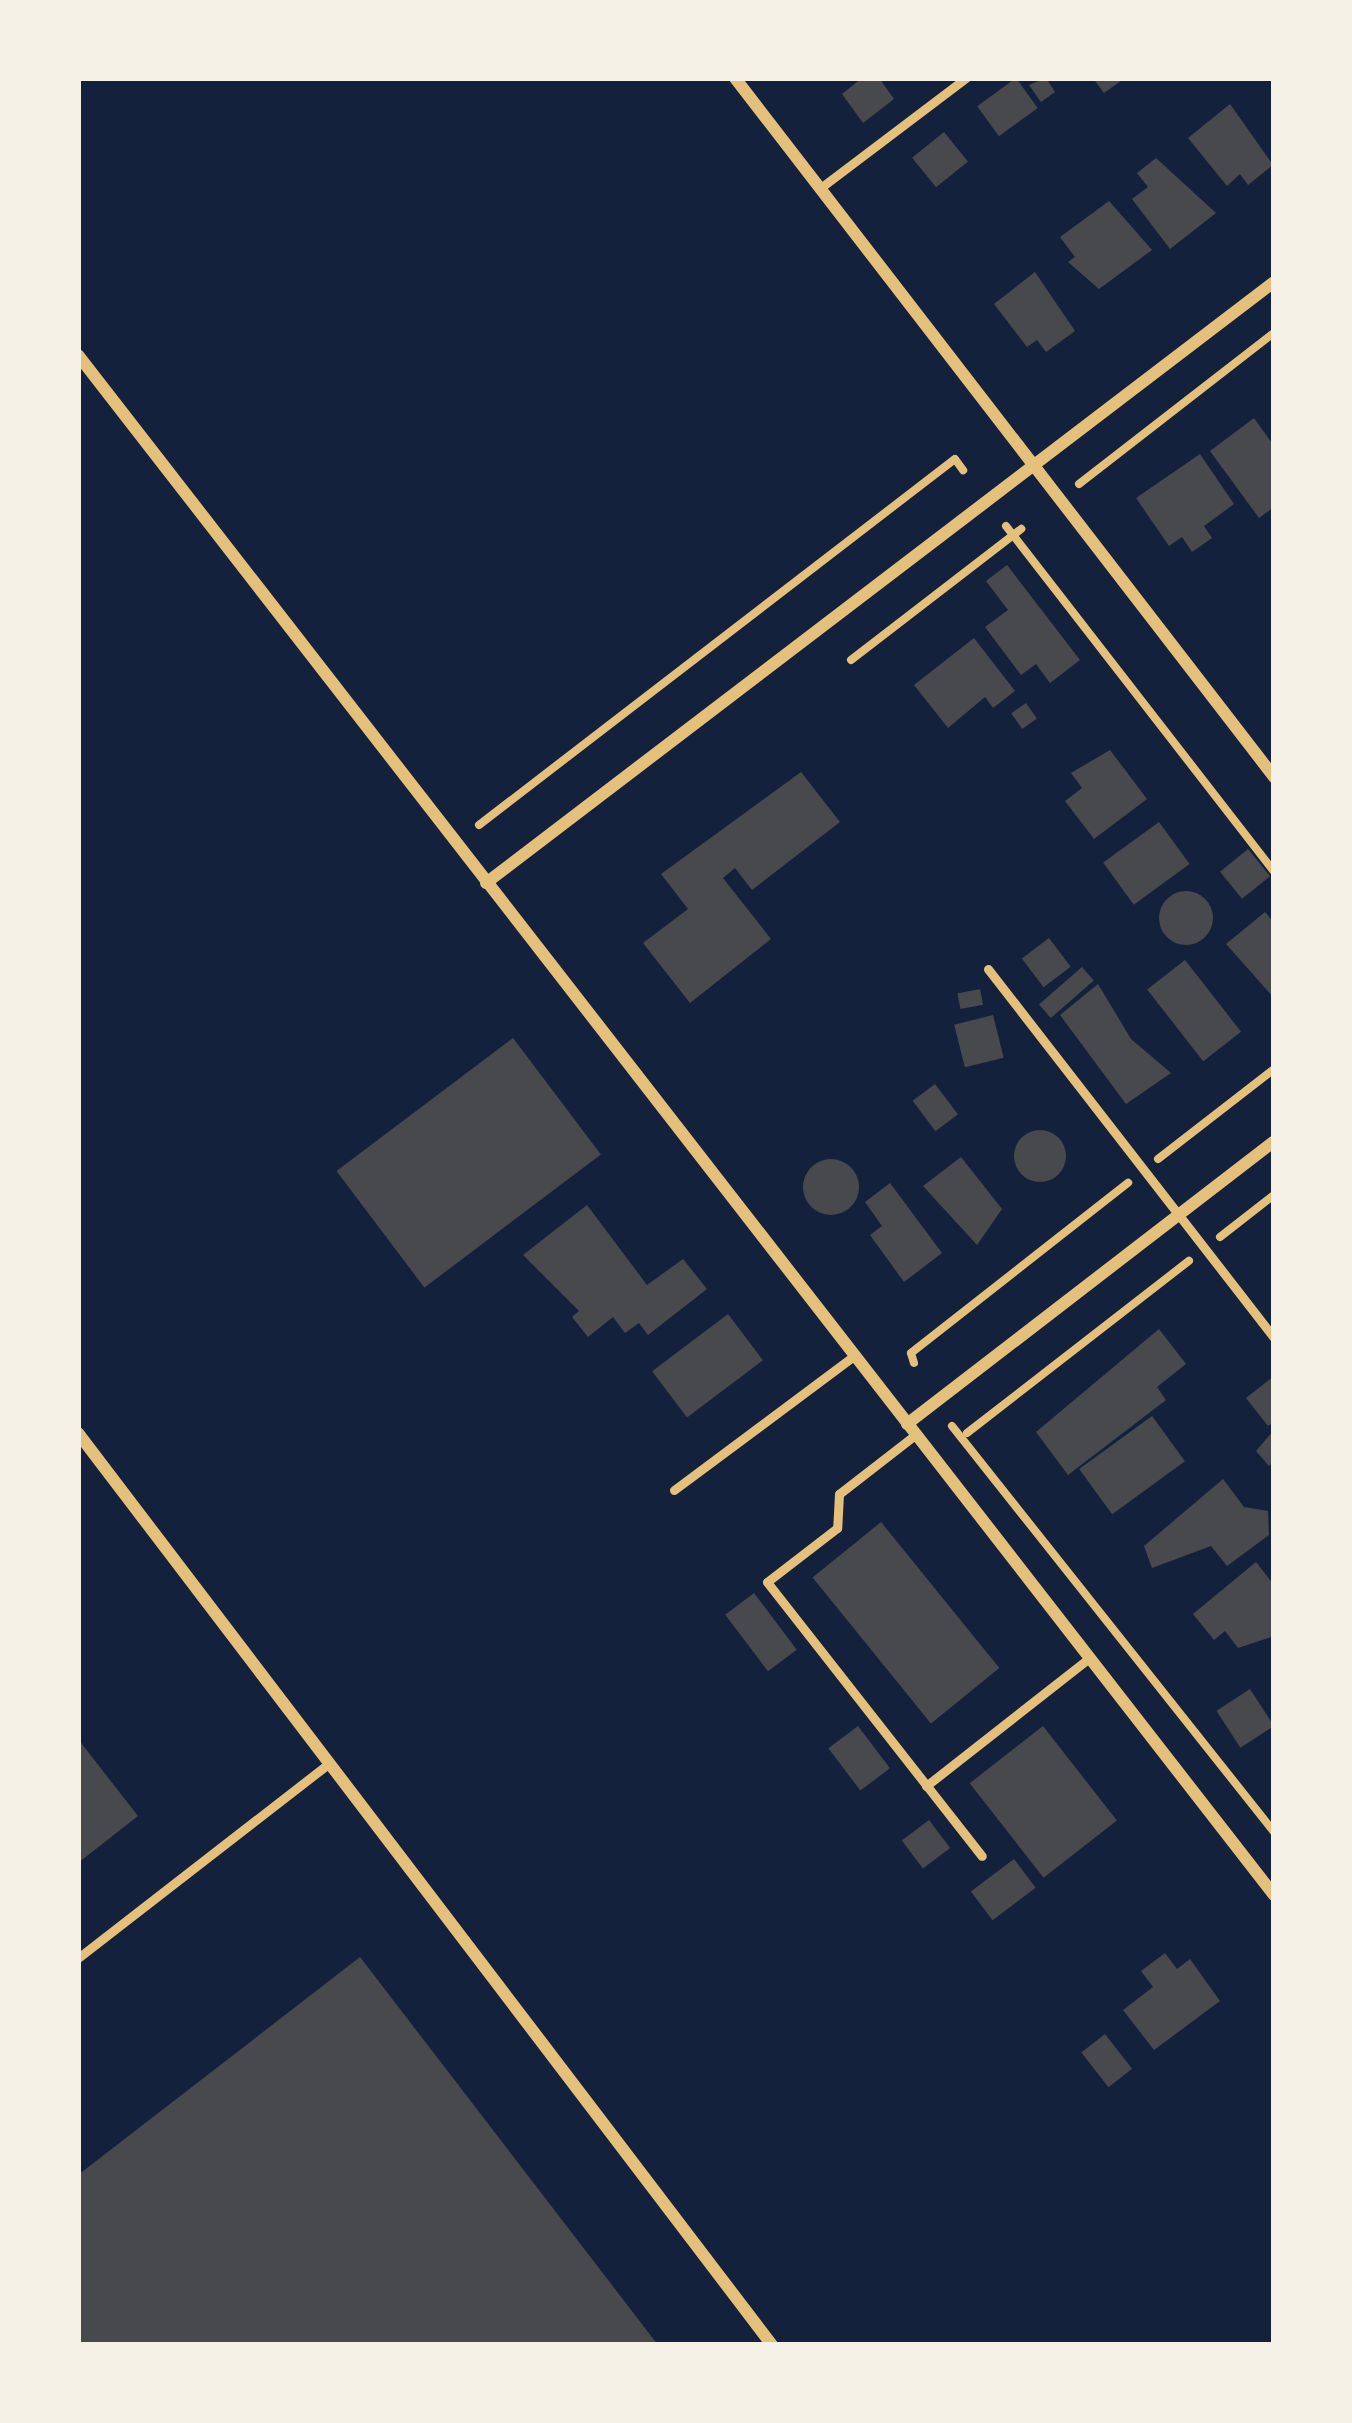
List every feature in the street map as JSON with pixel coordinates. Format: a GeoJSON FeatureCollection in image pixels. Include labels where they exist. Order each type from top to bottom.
{"type":"FeatureCollection","features":[{"type":"Feature","properties":{"kind":"street"},"geometry":{"type":"LineString","coordinates":[[735,78],[1274,777]]}},
{"type":"Feature","properties":{"kind":"street"},"geometry":{"type":"LineString","coordinates":[[486,884],[1274,282]]}},
{"type":"Feature","properties":{"kind":"street"},"geometry":{"type":"LineString","coordinates":[[78,355],[1274,1894]]}},
{"type":"Feature","properties":{"kind":"street"},"geometry":{"type":"LineString","coordinates":[[911,1430],[1274,1142]]}},
{"type":"Feature","properties":{"kind":"street"},"geometry":{"type":"LineString","coordinates":[[78,1433],[772,2345]]}},
{"type":"Feature","properties":{"kind":"lane"},"geometry":{"type":"LineString","coordinates":[[819,189],[966,78]]}},
{"type":"Feature","properties":{"kind":"lane"},"geometry":{"type":"LineString","coordinates":[[988,969],[1274,1338]]}},
{"type":"Feature","properties":{"kind":"lane"},"geometry":{"type":"LineString","coordinates":[[674,1490],[854,1357]]}},
{"type":"Feature","properties":{"kind":"lane"},"geometry":{"type":"LineString","coordinates":[[911,1430],[839,1494],[837,1528],[767,1582],[982,1856]]}},
{"type":"Feature","properties":{"kind":"lane"},"geometry":{"type":"LineString","coordinates":[[926,1786],[1089,1658]]}},
{"type":"Feature","properties":{"kind":"lane"},"geometry":{"type":"LineString","coordinates":[[78,1958],[329,1763]]}},
{"type":"Feature","properties":{"kind":"path"},"geometry":{"type":"LineString","coordinates":[[1079,484],[1090,470],[1274,333]]}},
{"type":"Feature","properties":{"kind":"path"},"geometry":{"type":"LineString","coordinates":[[479,825],[955,459],[963,470]]}},
{"type":"Feature","properties":{"kind":"path"},"geometry":{"type":"LineString","coordinates":[[851,660],[1013,530],[1274,872]]}},
{"type":"Feature","properties":{"kind":"path"},"geometry":{"type":"LineString","coordinates":[[914,1363],[910,1353],[1274,1069]]}},
{"type":"Feature","properties":{"kind":"path"},"geometry":{"type":"LineString","coordinates":[[967,1433],[1274,1195]]}},
{"type":"Feature","properties":{"kind":"path"},"geometry":{"type":"LineString","coordinates":[[952,1426],[967,1433],[1274,1832]]}},
{"type":"Feature","properties":{"kind":"building"},"geometry":{"type":"Polygon","coordinates":[[[862,78],[879,78],[894,99],[863,123],[842,94],[862,78]]]}},
{"type":"Feature","properties":{"kind":"building"},"geometry":{"type":"Polygon","coordinates":[[[1016,78],[1038,108],[999,136],[977,106],[1016,78]]]}},
{"type":"Feature","properties":{"kind":"building"},"geometry":{"type":"Polygon","coordinates":[[[1046,78],[1055,92],[1041,102],[1029,85],[1046,78]]]}},
{"type":"Feature","properties":{"kind":"building"},"geometry":{"type":"Polygon","coordinates":[[[1093,78],[1125,78],[1104,93],[1093,78]]]}},
{"type":"Feature","properties":{"kind":"building"},"geometry":{"type":"Polygon","coordinates":[[[1230,104],[1273,165],[1248,185],[1240,174],[1227,186],[1188,138],[1230,104]]]}},
{"type":"Feature","properties":{"kind":"building"},"geometry":{"type":"Polygon","coordinates":[[[944,132],[968,162],[936,187],[912,158],[944,132]]]}},
{"type":"Feature","properties":{"kind":"building"},"geometry":{"type":"Polygon","coordinates":[[[1156,158],[1216,213],[1170,249],[1132,199],[1148,187],[1137,173],[1156,158]]]}},
{"type":"Feature","properties":{"kind":"building"},"geometry":{"type":"Polygon","coordinates":[[[1109,201],[1152,250],[1099,289],[1068,262],[1075,257],[1060,237],[1109,201]]]}},
{"type":"Feature","properties":{"kind":"building"},"geometry":{"type":"Polygon","coordinates":[[[1035,272],[1075,331],[1046,352],[1037,340],[1027,347],[994,304],[1035,272]]]}},
{"type":"Feature","properties":{"kind":"building"},"geometry":{"type":"Polygon","coordinates":[[[1254,418],[1274,446],[1274,507],[1259,518],[1210,451],[1254,418]]]}},
{"type":"Feature","properties":{"kind":"building"},"geometry":{"type":"Polygon","coordinates":[[[1200,454],[1234,504],[1204,526],[1212,538],[1192,552],[1182,537],[1169,546],[1136,498],[1200,454]]]}},
{"type":"Feature","properties":{"kind":"building"},"geometry":{"type":"Polygon","coordinates":[[[1007,565],[1080,660],[1050,683],[1036,664],[1021,675],[985,627],[1008,610],[986,581],[1007,565]]]}},
{"type":"Feature","properties":{"kind":"building"},"geometry":{"type":"Polygon","coordinates":[[[974,638],[1015,691],[993,708],[985,697],[948,728],[914,685],[974,638]]]}},
{"type":"Feature","properties":{"kind":"building"},"geometry":{"type":"Polygon","coordinates":[[[1026,703],[1037,719],[1022,729],[1011,713],[1026,703]]]}},
{"type":"Feature","properties":{"kind":"building"},"geometry":{"type":"Polygon","coordinates":[[[1110,750],[1147,799],[1094,839],[1065,801],[1082,788],[1071,773],[1110,750]]]}},
{"type":"Feature","properties":{"kind":"building"},"geometry":{"type":"Polygon","coordinates":[[[801,772],[840,822],[752,890],[735,868],[723,878],[771,939],[690,1003],[643,943],[688,909],[661,874],[801,772]]]}},
{"type":"Feature","properties":{"kind":"building"},"geometry":{"type":"Polygon","coordinates":[[[1159,822],[1190,864],[1134,905],[1103,863],[1159,822]]]}},
{"type":"Feature","properties":{"kind":"building"},"geometry":{"type":"Polygon","coordinates":[[[1248,849],[1270,876],[1242,899],[1220,872],[1248,849]]]}},
{"type":"Feature","properties":{"kind":"building"},"geometry":{"type":"Polygon","coordinates":[[[1186,891],[1205,899],[1213,918],[1205,937],[1186,945],[1167,937],[1159,918],[1167,899],[1186,891]]]}},
{"type":"Feature","properties":{"kind":"building"},"geometry":{"type":"Polygon","coordinates":[[[1265,912],[1274,923],[1274,998],[1226,944],[1265,912]]]}},
{"type":"Feature","properties":{"kind":"building"},"geometry":{"type":"Polygon","coordinates":[[[1049,938],[1071,967],[1044,987],[1022,958],[1049,938]]]}},
{"type":"Feature","properties":{"kind":"building"},"geometry":{"type":"Polygon","coordinates":[[[1185,960],[1241,1032],[1203,1061],[1147,990],[1185,960]]]}},
{"type":"Feature","properties":{"kind":"building"},"geometry":{"type":"Polygon","coordinates":[[[1082,967],[1094,981],[1051,1018],[1039,1004],[1082,967]]]}},
{"type":"Feature","properties":{"kind":"building"},"geometry":{"type":"Polygon","coordinates":[[[1098,984],[1131,1039],[1171,1073],[1126,1104],[1060,1015],[1098,984]]]}},
{"type":"Feature","properties":{"kind":"building"},"geometry":{"type":"Polygon","coordinates":[[[980,989],[983,1005],[960,1009],[957,993],[980,989]]]}},
{"type":"Feature","properties":{"kind":"building"},"geometry":{"type":"Polygon","coordinates":[[[993,1015],[1004,1058],[965,1067],[954,1025],[993,1015]]]}},
{"type":"Feature","properties":{"kind":"building"},"geometry":{"type":"Polygon","coordinates":[[[513,1038],[601,1155],[424,1288],[337,1171],[513,1038]]]}},
{"type":"Feature","properties":{"kind":"building"},"geometry":{"type":"Polygon","coordinates":[[[935,1084],[958,1114],[936,1131],[913,1101],[935,1084]]]}},
{"type":"Feature","properties":{"kind":"building"},"geometry":{"type":"Polygon","coordinates":[[[1040,1130],[1058,1138],[1066,1156],[1058,1174],[1040,1182],[1022,1174],[1014,1156],[1022,1138],[1040,1130]]]}},
{"type":"Feature","properties":{"kind":"building"},"geometry":{"type":"Polygon","coordinates":[[[961,1157],[1002,1209],[977,1245],[923,1186],[961,1157]]]}},
{"type":"Feature","properties":{"kind":"building"},"geometry":{"type":"Polygon","coordinates":[[[831,1159],[850,1168],[859,1187],[850,1206],[831,1215],[812,1206],[803,1187],[812,1168],[831,1159]]]}},
{"type":"Feature","properties":{"kind":"building"},"geometry":{"type":"Polygon","coordinates":[[[890,1183],[942,1253],[904,1282],[870,1235],[882,1226],[865,1202],[890,1183]]]}},
{"type":"Feature","properties":{"kind":"building"},"geometry":{"type":"Polygon","coordinates":[[[587,1205],[647,1285],[683,1259],[707,1289],[648,1335],[639,1323],[625,1333],[613,1317],[588,1337],[572,1317],[579,1311],[523,1255],[587,1205]]]}},
{"type":"Feature","properties":{"kind":"building"},"geometry":{"type":"Polygon","coordinates":[[[728,1314],[763,1360],[687,1417],[652,1371],[728,1314]]]}},
{"type":"Feature","properties":{"kind":"building"},"geometry":{"type":"Polygon","coordinates":[[[1159,1329],[1186,1364],[1157,1387],[1166,1400],[1068,1475],[1036,1432],[1159,1329]]]}},
{"type":"Feature","properties":{"kind":"building"},"geometry":{"type":"Polygon","coordinates":[[[1274,1376],[1274,1422],[1268,1426],[1246,1398],[1274,1376]]]}},
{"type":"Feature","properties":{"kind":"building"},"geometry":{"type":"Polygon","coordinates":[[[1152,1416],[1185,1461],[1112,1514],[1079,1469],[1152,1416]]]}},
{"type":"Feature","properties":{"kind":"building"},"geometry":{"type":"Polygon","coordinates":[[[1274,1430],[1274,1461],[1269,1466],[1256,1451],[1274,1430]]]}},
{"type":"Feature","properties":{"kind":"building"},"geometry":{"type":"Polygon","coordinates":[[[1223,1479],[1244,1507],[1268,1511],[1269,1535],[1227,1566],[1211,1546],[1152,1568],[1144,1546],[1223,1479]]]}},
{"type":"Feature","properties":{"kind":"building"},"geometry":{"type":"Polygon","coordinates":[[[881,1522],[999,1668],[931,1723],[813,1577],[881,1522]]]}},
{"type":"Feature","properties":{"kind":"building"},"geometry":{"type":"Polygon","coordinates":[[[1256,1562],[1274,1585],[1274,1636],[1238,1648],[1225,1631],[1214,1640],[1193,1614],[1256,1562]]]}},
{"type":"Feature","properties":{"kind":"building"},"geometry":{"type":"Polygon","coordinates":[[[754,1593],[797,1650],[768,1671],[725,1615],[754,1593]]]}},
{"type":"Feature","properties":{"kind":"building"},"geometry":{"type":"Polygon","coordinates":[[[1250,1689],[1274,1726],[1240,1748],[1216,1711],[1250,1689]]]}},
{"type":"Feature","properties":{"kind":"building"},"geometry":{"type":"Polygon","coordinates":[[[858,1726],[890,1768],[860,1791],[828,1748],[858,1726]]]}},
{"type":"Feature","properties":{"kind":"building"},"geometry":{"type":"Polygon","coordinates":[[[1043,1726],[1117,1821],[1044,1878],[970,1783],[1043,1726]]]}},
{"type":"Feature","properties":{"kind":"building"},"geometry":{"type":"Polygon","coordinates":[[[78,1739],[138,1816],[78,1863],[78,1739]]]}},
{"type":"Feature","properties":{"kind":"building"},"geometry":{"type":"Polygon","coordinates":[[[929,1820],[950,1848],[923,1868],[902,1840],[929,1820]]]}},
{"type":"Feature","properties":{"kind":"building"},"geometry":{"type":"Polygon","coordinates":[[[1014,1859],[1036,1888],[993,1920],[971,1891],[1014,1859]]]}},
{"type":"Feature","properties":{"kind":"building"},"geometry":{"type":"Polygon","coordinates":[[[1165,1953],[1177,1969],[1190,1959],[1220,2001],[1154,2050],[1123,2010],[1153,1987],[1141,1971],[1165,1953]]]}},
{"type":"Feature","properties":{"kind":"building"},"geometry":{"type":"Polygon","coordinates":[[[360,1957],[658,2345],[78,2345],[78,2175],[360,1957]]]}},
{"type":"Feature","properties":{"kind":"building"},"geometry":{"type":"Polygon","coordinates":[[[1105,2034],[1132,2069],[1108,2087],[1081,2052],[1105,2034]]]}}]}
